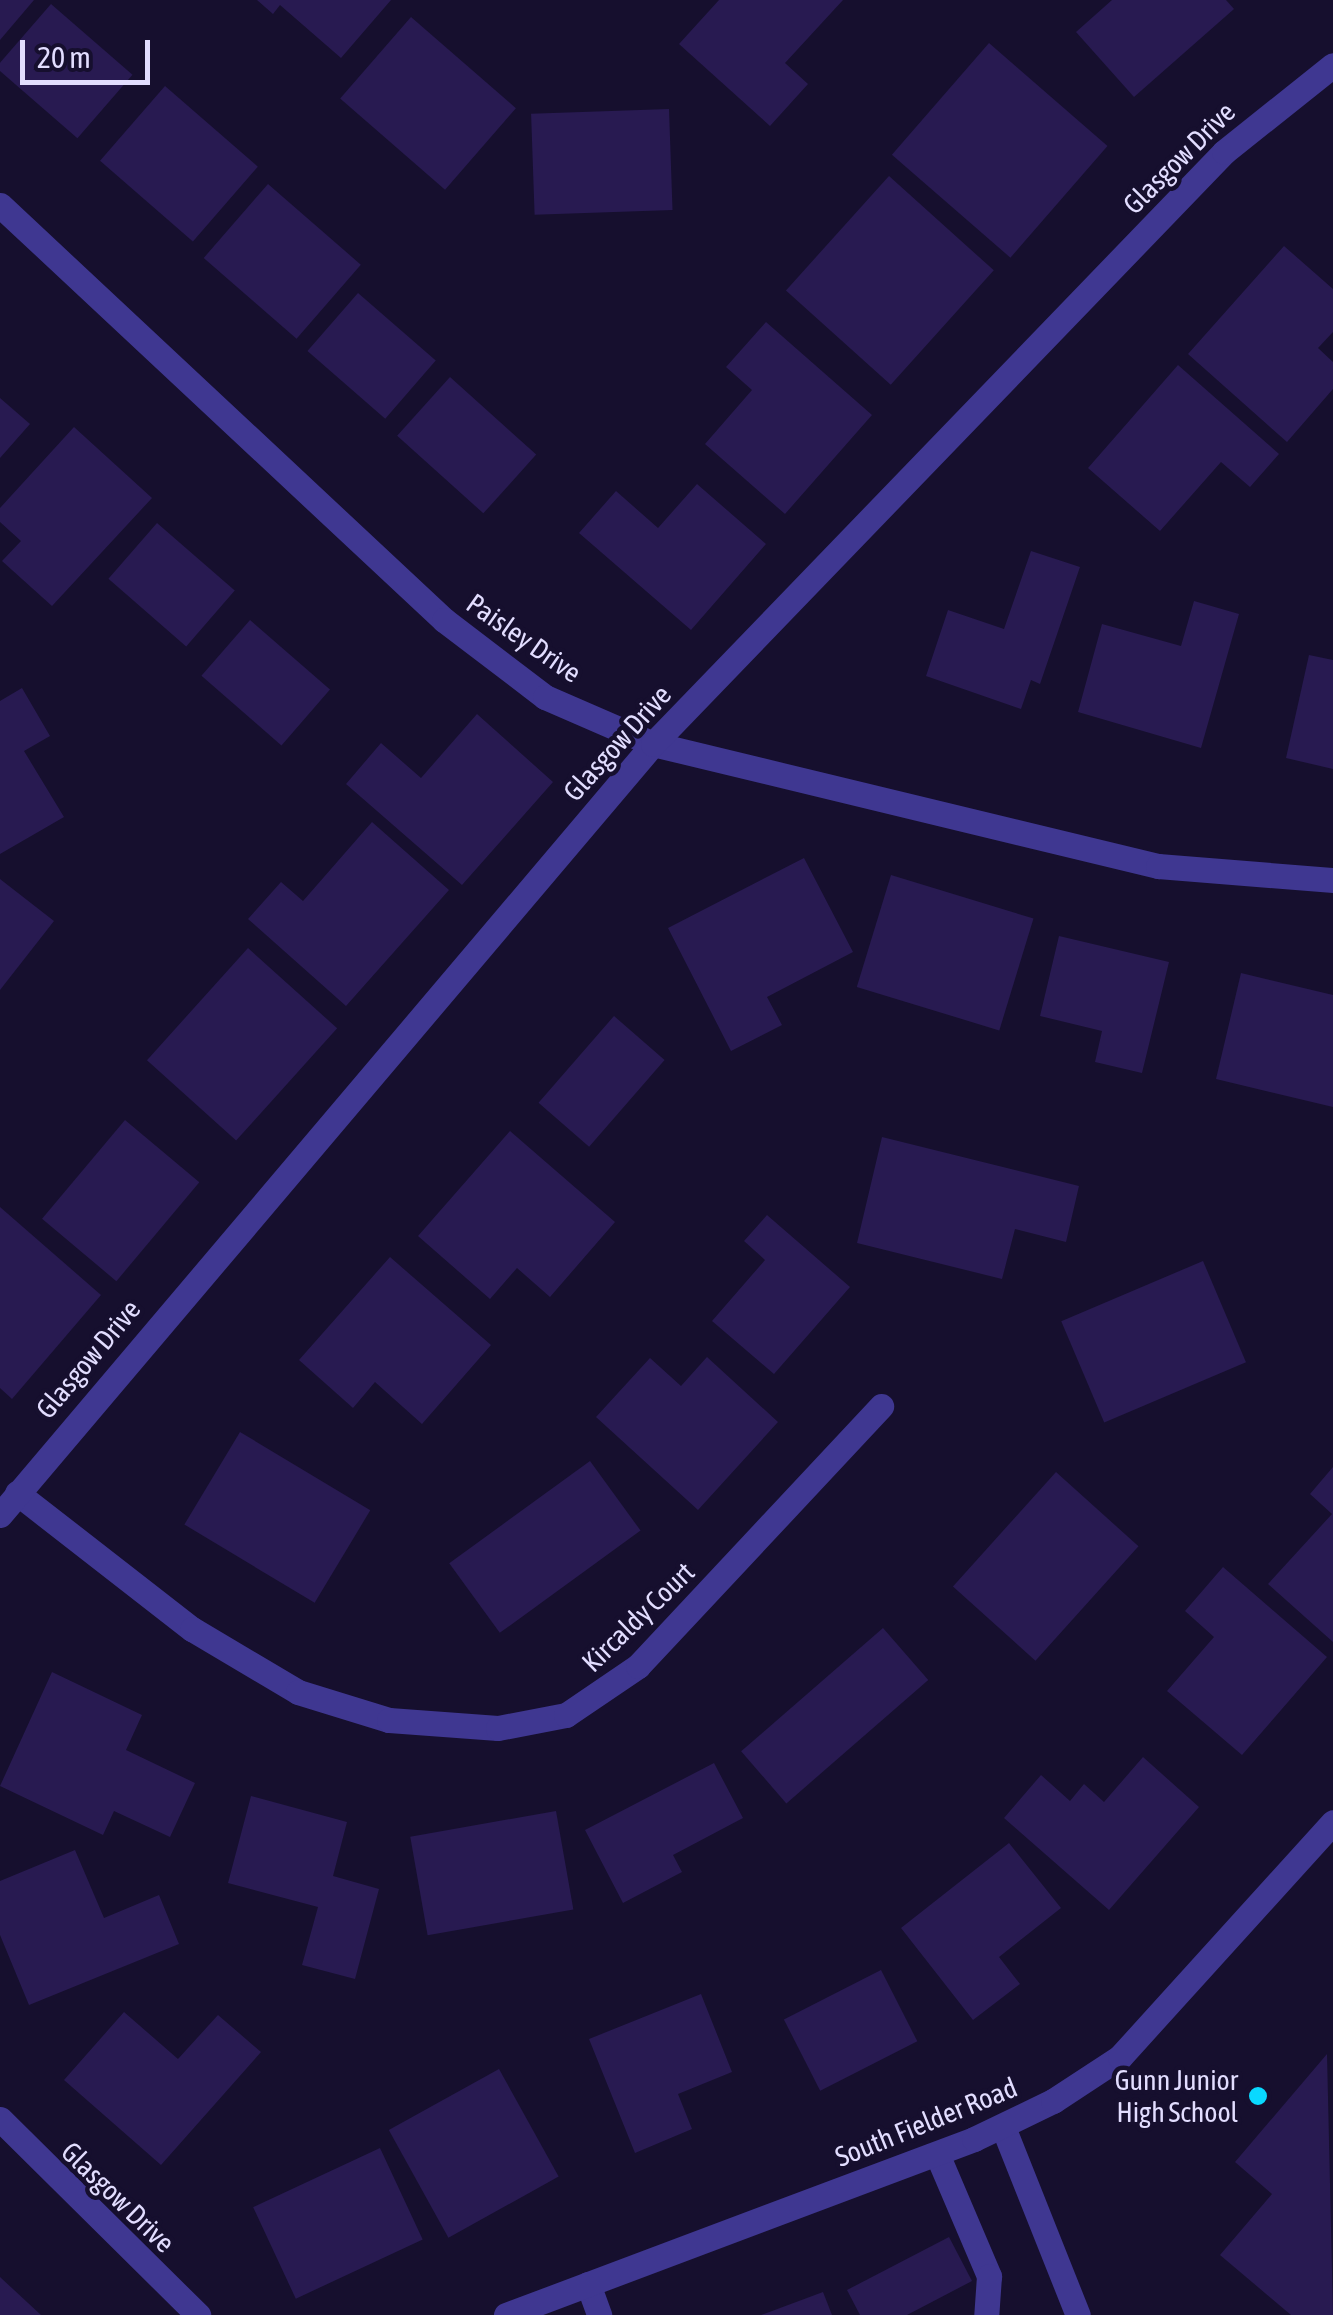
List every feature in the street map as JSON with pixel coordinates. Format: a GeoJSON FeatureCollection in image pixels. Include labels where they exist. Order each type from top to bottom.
{"type":"FeatureCollection","features":[{"type":"Feature","properties":{"kind":"street","name":"Glasgow Drive"},"geometry":{"type":"LineString","coordinates":[[0,1515],[652,744],[1224,152],[1333,65]]}},
{"type":"Feature","properties":{"kind":"street","name":"Paisley Drive"},"geometry":{"type":"LineString","coordinates":[[0,205],[444,620],[546,697],[652,744],[1158,866],[1333,880]]}},
{"type":"Feature","properties":{"kind":"street","name":"Kircaldy Court"},"geometry":{"type":"LineString","coordinates":[[17,1493],[192,1629],[298,1692],[389,1720],[498,1728],[566,1715],[638,1666],[880,1406]]}},
{"type":"Feature","properties":{"kind":"street","name":"South Fielder Road"},"geometry":{"type":"LineString","coordinates":[[519,2313],[1003,2127],[1120,2058],[1333,1822]]}},
{"type":"Feature","properties":{"kind":"street","name":"Glasgow Drive"},"geometry":{"type":"LineString","coordinates":[[0,2118],[198,2315]]}},
{"type":"Feature","properties":{"kind":"street"},"geometry":{"type":"LineString","coordinates":[[1003,2127],[1078,2315]]}},
{"type":"Feature","properties":{"kind":"street"},"geometry":{"type":"LineString","coordinates":[[937,2154],[989,2276],[986,2315]]}},
{"type":"Feature","properties":{"kind":"street"},"geometry":{"type":"LineString","coordinates":[[588,2284],[599,2315]]}},
{"type":"Feature","properties":{"kind":"building"},"geometry":{"type":"Polygon","coordinates":[[[0,0],[34,0],[0,40],[0,0]]]}},
{"type":"Feature","properties":{"kind":"building"},"geometry":{"type":"Polygon","coordinates":[[[257,0],[391,0],[341,58],[280,5],[273,14],[257,0]]]}},
{"type":"Feature","properties":{"kind":"building"},"geometry":{"type":"Polygon","coordinates":[[[719,0],[843,0],[785,63],[808,84],[770,126],[679,44],[719,0]]]}},
{"type":"Feature","properties":{"kind":"building"},"geometry":{"type":"Polygon","coordinates":[[[1112,0],[1226,0],[1234,9],[1134,97],[1076,32],[1112,0]]]}},
{"type":"Feature","properties":{"kind":"building"},"geometry":{"type":"Polygon","coordinates":[[[51,4],[133,75],[77,138],[0,71],[0,63],[51,4]]]}},
{"type":"Feature","properties":{"kind":"building"},"geometry":{"type":"Polygon","coordinates":[[[411,17],[516,108],[445,190],[340,99],[411,17]]]}},
{"type":"Feature","properties":{"kind":"building"},"geometry":{"type":"Polygon","coordinates":[[[989,43],[1107,146],[1010,258],[892,155],[989,43]]]}},
{"type":"Feature","properties":{"kind":"building"},"geometry":{"type":"Polygon","coordinates":[[[165,86],[258,167],[193,241],[100,161],[165,86]]]}},
{"type":"Feature","properties":{"kind":"building"},"geometry":{"type":"Polygon","coordinates":[[[669,109],[673,210],[535,215],[531,114],[669,109]]]}},
{"type":"Feature","properties":{"kind":"building"},"geometry":{"type":"Polygon","coordinates":[[[889,176],[994,270],[891,385],[786,290],[889,176]]]}},
{"type":"Feature","properties":{"kind":"building"},"geometry":{"type":"Polygon","coordinates":[[[268,184],[361,265],[297,339],[204,258],[268,184]]]}},
{"type":"Feature","properties":{"kind":"building"},"geometry":{"type":"Polygon","coordinates":[[[1284,246],[1333,289],[1333,332],[1318,348],[1333,362],[1333,389],[1287,442],[1188,354],[1284,246]]]}},
{"type":"Feature","properties":{"kind":"building"},"geometry":{"type":"Polygon","coordinates":[[[358,293],[436,361],[385,419],[307,351],[358,293]]]}},
{"type":"Feature","properties":{"kind":"building"},"geometry":{"type":"Polygon","coordinates":[[[766,322],[872,415],[785,514],[705,444],[752,390],[726,367],[766,322]]]}},
{"type":"Feature","properties":{"kind":"building"},"geometry":{"type":"Polygon","coordinates":[[[1178,365],[1279,454],[1250,487],[1221,462],[1160,531],[1088,468],[1178,365]]]}},
{"type":"Feature","properties":{"kind":"building"},"geometry":{"type":"Polygon","coordinates":[[[450,377],[536,455],[483,513],[397,436],[450,377]]]}},
{"type":"Feature","properties":{"kind":"building"},"geometry":{"type":"Polygon","coordinates":[[[0,398],[30,424],[0,458],[0,398]]]}},
{"type":"Feature","properties":{"kind":"building"},"geometry":{"type":"Polygon","coordinates":[[[74,427],[152,498],[52,606],[2,561],[21,541],[0,522],[0,508],[74,427]]]}},
{"type":"Feature","properties":{"kind":"building"},"geometry":{"type":"Polygon","coordinates":[[[697,484],[766,544],[691,630],[579,533],[616,491],[658,528],[697,484]]]}},
{"type":"Feature","properties":{"kind":"building"},"geometry":{"type":"Polygon","coordinates":[[[157,523],[235,591],[186,646],[108,579],[157,523]]]}},
{"type":"Feature","properties":{"kind":"building"},"geometry":{"type":"Polygon","coordinates":[[[1031,551],[1080,567],[1040,684],[1031,680],[1021,709],[926,676],[948,610],[1004,629],[1031,551]]]}},
{"type":"Feature","properties":{"kind":"building"},"geometry":{"type":"Polygon","coordinates":[[[1194,601],[1239,614],[1201,748],[1078,712],[1102,624],[1181,646],[1194,601]]]}},
{"type":"Feature","properties":{"kind":"building"},"geometry":{"type":"Polygon","coordinates":[[[250,620],[330,690],[281,745],[201,676],[250,620]]]}},
{"type":"Feature","properties":{"kind":"building"},"geometry":{"type":"Polygon","coordinates":[[[1309,655],[1333,660],[1333,769],[1286,758],[1309,655]]]}},
{"type":"Feature","properties":{"kind":"building"},"geometry":{"type":"Polygon","coordinates":[[[22,688],[50,736],[24,751],[64,817],[0,854],[0,701],[22,688]]]}},
{"type":"Feature","properties":{"kind":"building"},"geometry":{"type":"Polygon","coordinates":[[[477,714],[553,782],[462,885],[346,784],[381,743],[421,778],[477,714]]]}},
{"type":"Feature","properties":{"kind":"building"},"geometry":{"type":"Polygon","coordinates":[[[372,822],[449,890],[346,1006],[248,919],[281,882],[303,901],[372,822]]]}},
{"type":"Feature","properties":{"kind":"building"},"geometry":{"type":"Polygon","coordinates":[[[804,858],[853,952],[767,997],[782,1025],[731,1051],[668,928],[804,858]]]}},
{"type":"Feature","properties":{"kind":"building"},"geometry":{"type":"Polygon","coordinates":[[[891,875],[1033,919],[999,1030],[857,987],[891,875]]]}},
{"type":"Feature","properties":{"kind":"building"},"geometry":{"type":"Polygon","coordinates":[[[0,879],[54,921],[0,990],[0,879]]]}},
{"type":"Feature","properties":{"kind":"building"},"geometry":{"type":"Polygon","coordinates":[[[1059,936],[1169,962],[1142,1073],[1095,1062],[1102,1031],[1040,1016],[1059,936]]]}},
{"type":"Feature","properties":{"kind":"building"},"geometry":{"type":"Polygon","coordinates":[[[248,948],[337,1028],[236,1141],[147,1060],[248,948]]]}},
{"type":"Feature","properties":{"kind":"building"},"geometry":{"type":"Polygon","coordinates":[[[1241,973],[1333,995],[1333,1107],[1216,1079],[1241,973]]]}},
{"type":"Feature","properties":{"kind":"building"},"geometry":{"type":"Polygon","coordinates":[[[614,1016],[665,1060],[589,1147],[539,1103],[614,1016]]]}},
{"type":"Feature","properties":{"kind":"building"},"geometry":{"type":"Polygon","coordinates":[[[125,1120],[199,1182],[116,1281],[42,1219],[125,1120]]]}},
{"type":"Feature","properties":{"kind":"building"},"geometry":{"type":"Polygon","coordinates":[[[510,1131],[615,1222],[550,1297],[517,1268],[490,1299],[418,1236],[510,1131]]]}},
{"type":"Feature","properties":{"kind":"building"},"geometry":{"type":"Polygon","coordinates":[[[882,1137],[1079,1186],[1066,1242],[1015,1229],[1002,1279],[857,1243],[882,1137]]]}},
{"type":"Feature","properties":{"kind":"building"},"geometry":{"type":"Polygon","coordinates":[[[0,1207],[101,1295],[12,1399],[0,1388],[0,1207]]]}},
{"type":"Feature","properties":{"kind":"building"},"geometry":{"type":"Polygon","coordinates":[[[767,1215],[850,1287],[774,1374],[712,1321],[765,1260],[744,1241],[767,1215]]]}},
{"type":"Feature","properties":{"kind":"building"},"geometry":{"type":"Polygon","coordinates":[[[390,1257],[491,1345],[422,1424],[375,1382],[353,1408],[299,1360],[390,1257]]]}},
{"type":"Feature","properties":{"kind":"building"},"geometry":{"type":"Polygon","coordinates":[[[1203,1261],[1246,1362],[1104,1422],[1061,1321],[1203,1261]]]}},
{"type":"Feature","properties":{"kind":"building"},"geometry":{"type":"Polygon","coordinates":[[[707,1357],[778,1422],[698,1510],[596,1417],[650,1358],[681,1386],[707,1357]]]}},
{"type":"Feature","properties":{"kind":"building"},"geometry":{"type":"Polygon","coordinates":[[[240,1432],[370,1510],[315,1603],[184,1525],[240,1432]]]}},
{"type":"Feature","properties":{"kind":"building"},"geometry":{"type":"Polygon","coordinates":[[[590,1461],[641,1531],[500,1633],[449,1563],[590,1461]]]}},
{"type":"Feature","properties":{"kind":"building"},"geometry":{"type":"Polygon","coordinates":[[[1333,1467],[1333,1642],[1268,1584],[1332,1514],[1310,1494],[1333,1467]]]}},
{"type":"Feature","properties":{"kind":"building"},"geometry":{"type":"Polygon","coordinates":[[[1056,1472],[1138,1546],[1035,1661],[953,1586],[1056,1472]]]}},
{"type":"Feature","properties":{"kind":"building"},"geometry":{"type":"Polygon","coordinates":[[[1223,1567],[1327,1657],[1242,1755],[1167,1691],[1214,1637],[1185,1611],[1223,1567]]]}},
{"type":"Feature","properties":{"kind":"building"},"geometry":{"type":"Polygon","coordinates":[[[883,1628],[928,1680],[786,1803],[741,1751],[883,1628]]]}},
{"type":"Feature","properties":{"kind":"building"},"geometry":{"type":"Polygon","coordinates":[[[52,1672],[142,1715],[126,1750],[195,1783],[170,1837],[114,1811],[103,1835],[0,1786],[52,1672]]]}},
{"type":"Feature","properties":{"kind":"building"},"geometry":{"type":"Polygon","coordinates":[[[1143,1757],[1199,1807],[1109,1910],[1004,1818],[1041,1775],[1070,1801],[1084,1784],[1104,1802],[1143,1757]]]}},
{"type":"Feature","properties":{"kind":"building"},"geometry":{"type":"Polygon","coordinates":[[[714,1763],[743,1818],[673,1855],[682,1872],[623,1903],[585,1830],[714,1763]]]}},
{"type":"Feature","properties":{"kind":"building"},"geometry":{"type":"Polygon","coordinates":[[[251,1796],[347,1822],[333,1876],[379,1889],[355,1979],[302,1965],[318,1907],[228,1883],[251,1796]]]}},
{"type":"Feature","properties":{"kind":"building"},"geometry":{"type":"Polygon","coordinates":[[[556,1811],[573,1909],[428,1935],[410,1837],[556,1811]]]}},
{"type":"Feature","properties":{"kind":"building"},"geometry":{"type":"Polygon","coordinates":[[[1009,1843],[1061,1908],[999,1957],[1020,1984],[973,2020],[901,1928],[1009,1843]]]}},
{"type":"Feature","properties":{"kind":"building"},"geometry":{"type":"Polygon","coordinates":[[[75,1850],[104,1918],[159,1895],[179,1944],[29,2005],[0,1935],[0,1881],[75,1850]]]}},
{"type":"Feature","properties":{"kind":"building"},"geometry":{"type":"Polygon","coordinates":[[[881,1970],[917,2041],[820,2091],[784,2019],[881,1970]]]}},
{"type":"Feature","properties":{"kind":"building"},"geometry":{"type":"Polygon","coordinates":[[[701,1994],[732,2072],[678,2094],[692,2129],[635,2153],[589,2039],[701,1994]]]}},
{"type":"Feature","properties":{"kind":"building"},"geometry":{"type":"Polygon","coordinates":[[[124,2012],[178,2059],[218,2015],[261,2052],[161,2165],[64,2080],[124,2012]]]}},
{"type":"Feature","properties":{"kind":"building"},"geometry":{"type":"Polygon","coordinates":[[[1327,2054],[1333,2315],[1291,2315],[1220,2255],[1272,2194],[1235,2162],[1327,2054]]]}},
{"type":"Feature","properties":{"kind":"building"},"geometry":{"type":"Polygon","coordinates":[[[499,2069],[559,2177],[448,2238],[389,2130],[499,2069]]]}},
{"type":"Feature","properties":{"kind":"building"},"geometry":{"type":"Polygon","coordinates":[[[380,2148],[423,2240],[296,2299],[253,2207],[380,2148]]]}},
{"type":"Feature","properties":{"kind":"building"},"geometry":{"type":"Polygon","coordinates":[[[949,2237],[972,2281],[907,2315],[860,2315],[847,2290],[949,2237]]]}},
{"type":"Feature","properties":{"kind":"building"},"geometry":{"type":"Polygon","coordinates":[[[0,2277],[41,2315],[0,2315],[0,2277]]]}},
{"type":"Feature","properties":{"kind":"building"},"geometry":{"type":"Polygon","coordinates":[[[823,2292],[832,2315],[761,2315],[823,2292]]]}},
{"type":"Feature","properties":{"kind":"place","name":"Gunn Junior High School"},"geometry":{"type":"Point","coordinates":[1258,2096]}}]}
